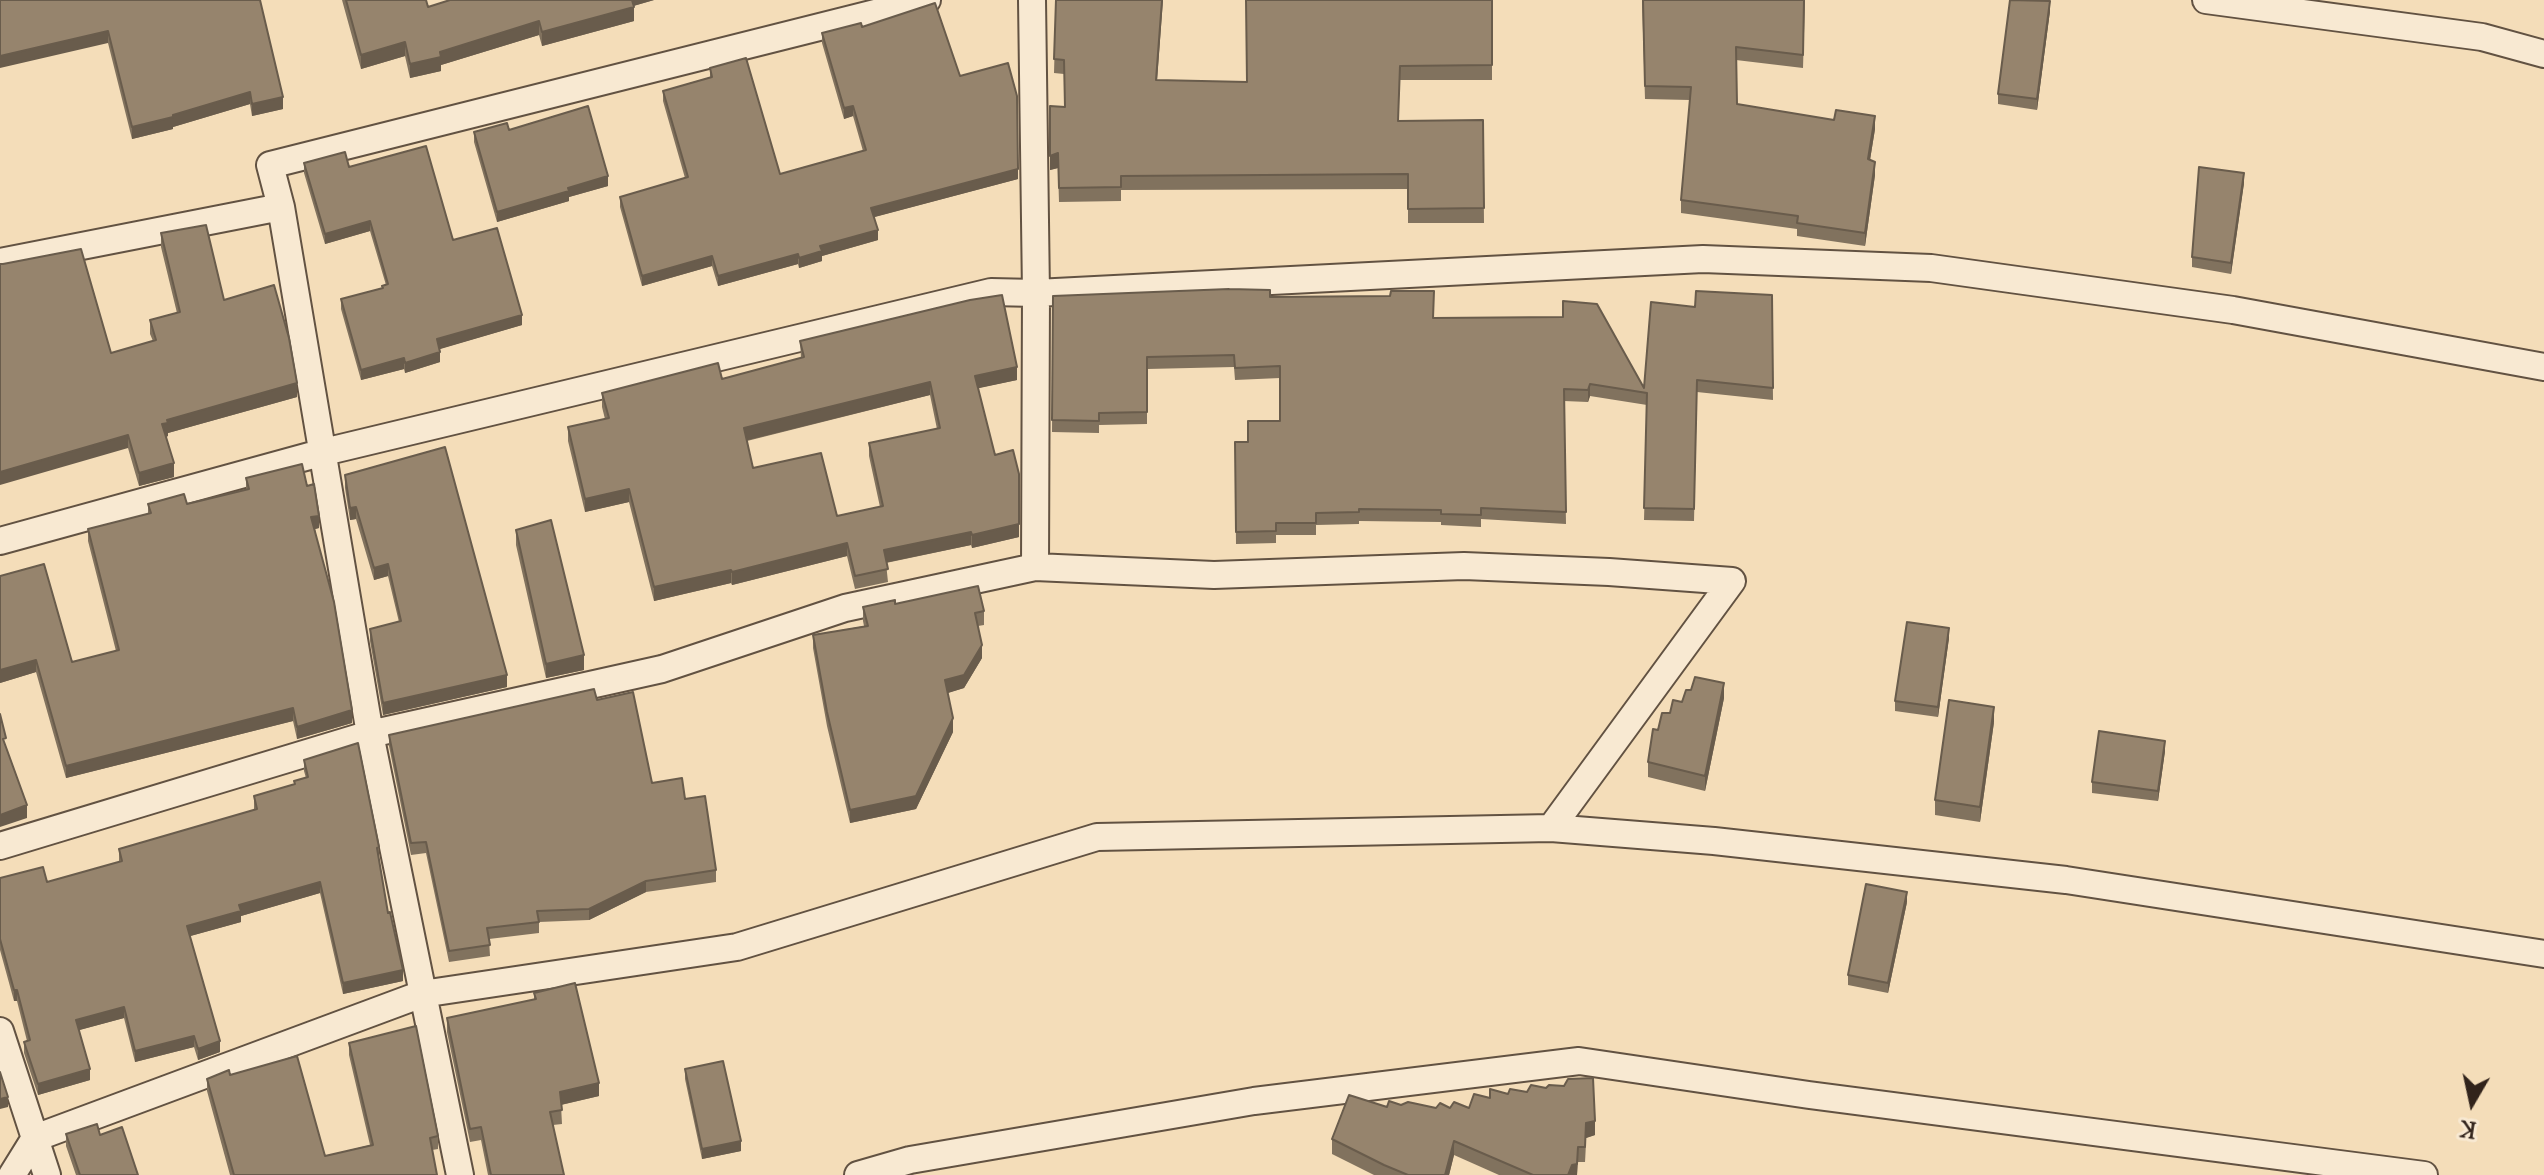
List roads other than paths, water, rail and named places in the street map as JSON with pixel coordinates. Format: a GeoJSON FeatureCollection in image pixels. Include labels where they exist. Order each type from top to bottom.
{"type":"FeatureCollection","features":[{"type":"Feature","properties":{"kind":"street"},"geometry":{"type":"LineString","coordinates":[[460,1175],[370,734],[281,207],[270,165],[927,0]]}},
{"type":"Feature","properties":{"kind":"street"},"geometry":{"type":"LineString","coordinates":[[1032,0],[1036,293],[1035,567]]}},
{"type":"Feature","properties":{"kind":"street"},"geometry":{"type":"LineString","coordinates":[[2206,0],[2482,37],[2544,54]]}},
{"type":"Feature","properties":{"kind":"street"},"geometry":{"type":"LineString","coordinates":[[0,262],[281,207]]}},
{"type":"Feature","properties":{"kind":"street"},"geometry":{"type":"LineString","coordinates":[[0,541],[324,452],[991,292],[1036,293],[1703,259],[1931,268],[2233,310],[2544,367]]}},
{"type":"Feature","properties":{"kind":"street"},"geometry":{"type":"LineString","coordinates":[[0,846],[370,734],[662,669],[845,608],[1035,567],[1214,575],[1464,566],[1732,581],[1551,828]]}},
{"type":"Feature","properties":{"kind":"street"},"geometry":{"type":"LineString","coordinates":[[12,1175],[35,1138],[422,994],[737,947],[1097,837],[1551,828],[1714,841],[2066,880],[2544,954]]}},
{"type":"Feature","properties":{"kind":"street"},"geometry":{"type":"LineString","coordinates":[[0,1031],[47,1175]]}},
{"type":"Feature","properties":{"kind":"street"},"geometry":{"type":"LineString","coordinates":[[858,1175],[910,1160],[1254,1101],[1579,1061],[1809,1095],[2424,1175]]}}]}
